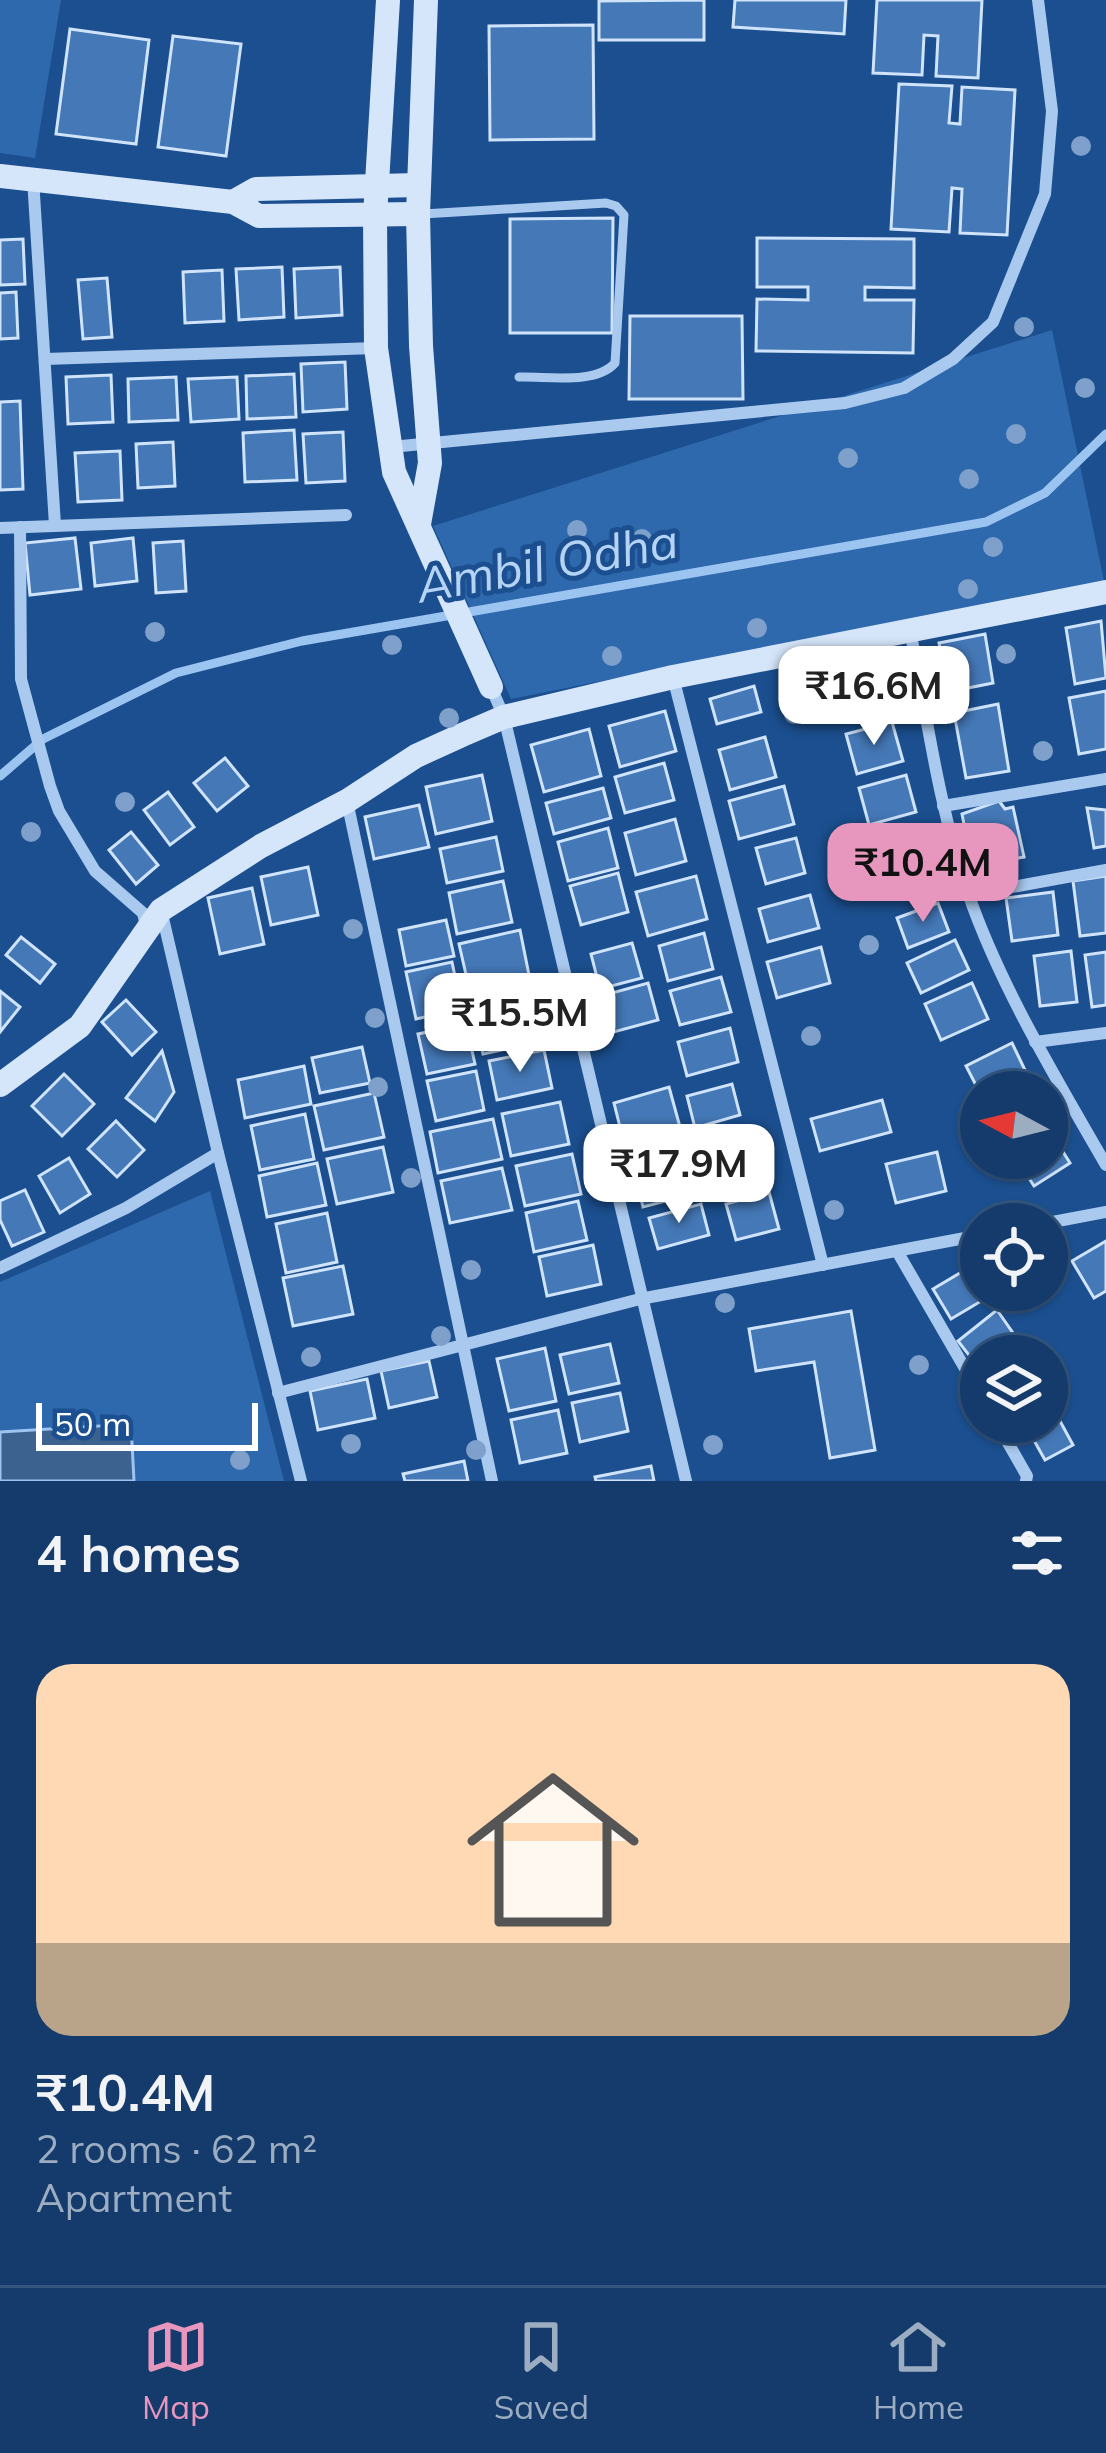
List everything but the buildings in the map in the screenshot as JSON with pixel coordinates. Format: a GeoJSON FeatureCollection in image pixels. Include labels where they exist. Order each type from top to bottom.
{"type":"FeatureCollection","features":[{"type":"Feature","properties":{"kind":"street"},"geometry":{"type":"LineString","coordinates":[[388,0],[375,216],[376,348],[394,472],[504,716],[686,1481]]}},
{"type":"Feature","properties":{"kind":"street"},"geometry":{"type":"LineString","coordinates":[[419,524],[430,463],[418,214],[426,0]]}},
{"type":"Feature","properties":{"kind":"street"},"geometry":{"type":"LineString","coordinates":[[390,447],[845,403],[904,388],[953,359],[993,322],[1045,194],[1052,112],[1038,0]]}},
{"type":"Feature","properties":{"kind":"street"},"geometry":{"type":"LineString","coordinates":[[0,176],[233,202],[260,216],[418,214]]}},
{"type":"Feature","properties":{"kind":"street"},"geometry":{"type":"LineString","coordinates":[[33,179],[55,526]]}},
{"type":"Feature","properties":{"kind":"street"},"geometry":{"type":"LineString","coordinates":[[233,202],[256,189],[418,184]]}},
{"type":"Feature","properties":{"kind":"street"},"geometry":{"type":"LineString","coordinates":[[45,359],[376,348]]}},
{"type":"Feature","properties":{"kind":"street"},"geometry":{"type":"LineString","coordinates":[[0,528],[346,515]]}},
{"type":"Feature","properties":{"kind":"street"},"geometry":{"type":"LineString","coordinates":[[20,527],[21,679],[50,786],[59,811],[95,871],[154,920],[301,1481]]}},
{"type":"Feature","properties":{"kind":"street"},"geometry":{"type":"LineString","coordinates":[[0,1085],[80,1026],[154,920],[261,846],[416,756],[504,716],[673,677],[1106,592]]}},
{"type":"Feature","properties":{"kind":"street"},"geometry":{"type":"LineString","coordinates":[[910,630],[943,806],[968,895],[1035,1042],[1106,1165]]}},
{"type":"Feature","properties":{"kind":"street"},"geometry":{"type":"LineString","coordinates":[[673,677],[823,1265]]}},
{"type":"Feature","properties":{"kind":"street"},"geometry":{"type":"LineString","coordinates":[[943,806],[1106,779]]}},
{"type":"Feature","properties":{"kind":"street"},"geometry":{"type":"LineString","coordinates":[[347,800],[492,1481]]}},
{"type":"Feature","properties":{"kind":"street"},"geometry":{"type":"LineString","coordinates":[[968,895],[1106,870]]}},
{"type":"Feature","properties":{"kind":"street"},"geometry":{"type":"LineString","coordinates":[[1035,1042],[1106,1033]]}},
{"type":"Feature","properties":{"kind":"street"},"geometry":{"type":"LineString","coordinates":[[0,1268],[126,1208],[218,1153]]}},
{"type":"Feature","properties":{"kind":"street"},"geometry":{"type":"LineString","coordinates":[[1068,1219],[1106,1212]]}},
{"type":"Feature","properties":{"kind":"street"},"geometry":{"type":"LineString","coordinates":[[278,1393],[640,1299],[960,1239]]}},
{"type":"Feature","properties":{"kind":"street"},"geometry":{"type":"LineString","coordinates":[[897,1251],[960,1360]]}},
{"type":"Feature","properties":{"kind":"street"},"geometry":{"type":"LineString","coordinates":[[1008,1443],[1026,1481]]}},
{"type":"Feature","properties":{"kind":"lane"},"geometry":{"type":"LineString","coordinates":[[418,214],[606,203],[624,215],[615,363],[608,371],[581,376],[519,377]]}},
{"type":"Feature","properties":{"kind":"shaded area"},"geometry":{"type":"Polygon","coordinates":[[[0,0],[61,0],[35,158],[0,153],[0,0]]]}},
{"type":"Feature","properties":{"kind":"shaded area"},"geometry":{"type":"Polygon","coordinates":[[[1052,330],[1104,581],[511,699],[433,526],[1052,330]]]}},
{"type":"Feature","properties":{"kind":"shaded area"},"geometry":{"type":"Polygon","coordinates":[[[210,1191],[284,1481],[0,1481],[0,1282],[210,1191]]]}},
{"type":"Feature","properties":{"kind":"shaded area"},"geometry":{"type":"Polygon","coordinates":[[[131,1424],[134,1481],[0,1481],[0,1432],[131,1424]]]}},
{"type":"Feature","properties":{"kind":"waterway","name":"Ambil Odha"},"geometry":{"type":"LineString","coordinates":[[0,776],[43,739],[176,673],[302,641],[986,522],[1045,493],[1106,434]]}}]}
